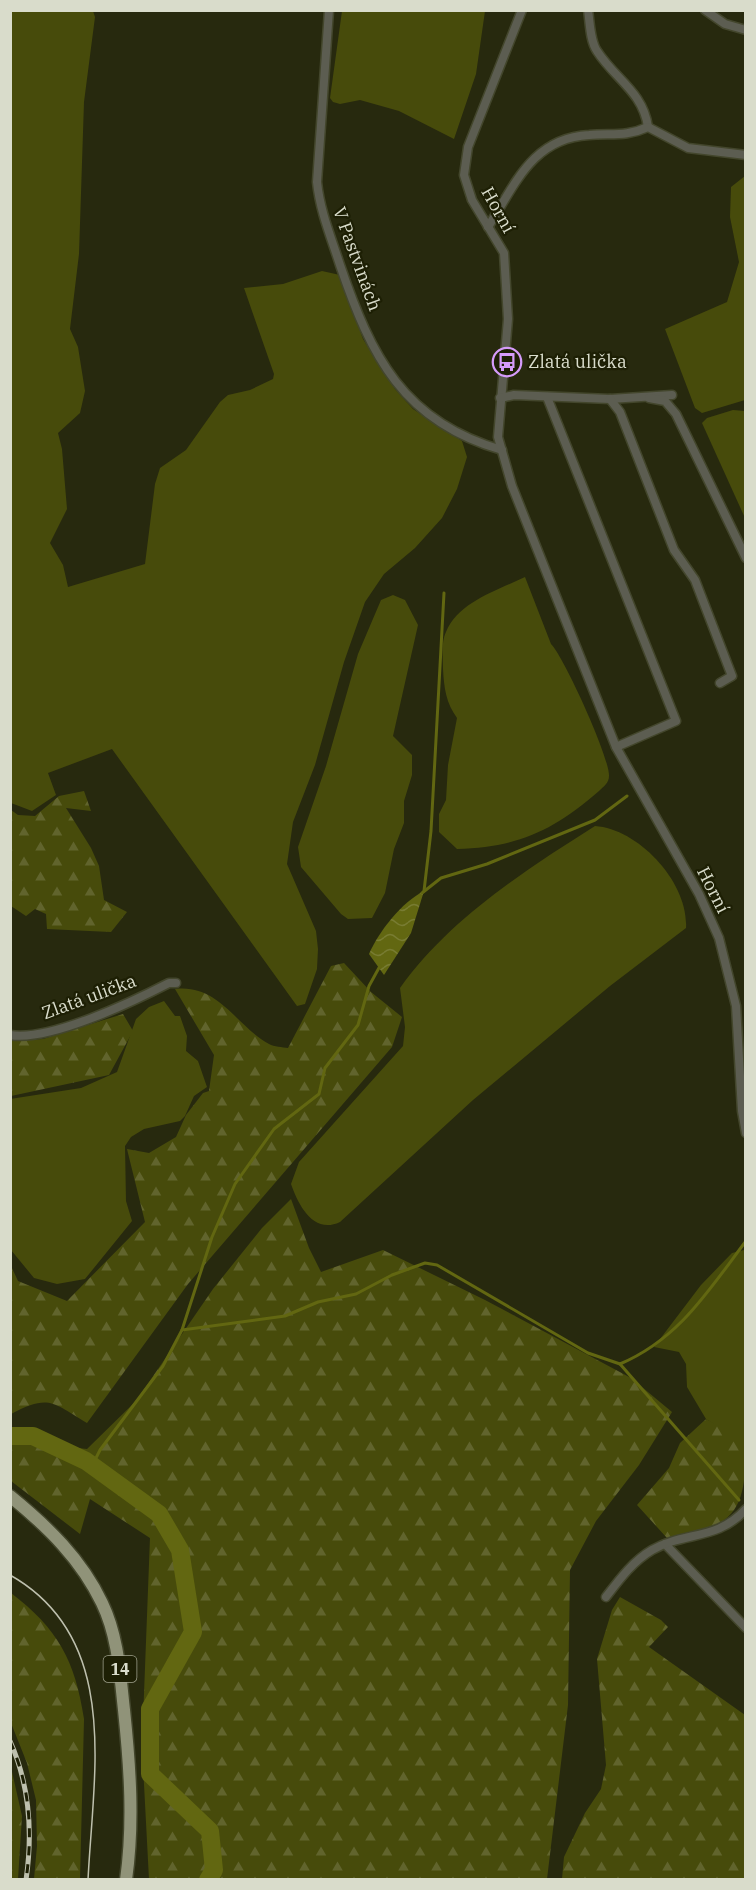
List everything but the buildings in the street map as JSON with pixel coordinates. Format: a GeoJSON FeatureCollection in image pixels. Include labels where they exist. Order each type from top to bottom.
{"type":"FeatureCollection","features":[{"type":"Feature","properties":{"kind":"main road","name":"14"},"geometry":{"type":"LineString","coordinates":[[10,1496],[47,1527],[73,1556],[103,1605],[114,1640],[129,1751],[131,1813],[126,1880]]}},
{"type":"Feature","properties":{"kind":"street","name":"V Pastvinách"},"geometry":{"type":"LineString","coordinates":[[329,10],[317,182],[320,207],[351,299],[370,344],[399,387],[418,408],[479,444],[502,450]]}},
{"type":"Feature","properties":{"kind":"street","name":"Horní"},"geometry":{"type":"LineString","coordinates":[[522,10],[466,156],[464,175],[472,200],[504,253],[508,319],[498,438],[512,486],[616,747],[699,894],[719,938],[736,1006],[742,1111],[746,1133]]}},
{"type":"Feature","properties":{"kind":"street"},"geometry":{"type":"LineString","coordinates":[[588,10],[596,50],[634,92],[646,114],[648,127]]}},
{"type":"Feature","properties":{"kind":"street"},"geometry":{"type":"LineString","coordinates":[[705,10],[725,24],[746,30]]}},
{"type":"Feature","properties":{"kind":"street"},"geometry":{"type":"LineString","coordinates":[[488,227],[528,164],[542,150],[565,138],[632,135],[648,127]]}},
{"type":"Feature","properties":{"kind":"street"},"geometry":{"type":"LineString","coordinates":[[648,127],[688,148],[746,155]]}},
{"type":"Feature","properties":{"kind":"street"},"geometry":{"type":"LineString","coordinates":[[500,398],[514,395],[610,399],[672,395]]}},
{"type":"Feature","properties":{"kind":"street"},"geometry":{"type":"LineString","coordinates":[[547,397],[676,721],[616,747]]}},
{"type":"Feature","properties":{"kind":"street"},"geometry":{"type":"LineString","coordinates":[[649,398],[665,401],[676,414],[746,558]]}},
{"type":"Feature","properties":{"kind":"street"},"geometry":{"type":"LineString","coordinates":[[610,399],[620,412],[674,550],[695,580],[732,676],[720,683]]}},
{"type":"Feature","properties":{"kind":"street","name":"Zlatá ulička"},"geometry":{"type":"LineString","coordinates":[[10,1035],[36,1033],[61,1027],[114,1010],[169,983],[176,983]]}},
{"type":"Feature","properties":{"kind":"street"},"geometry":{"type":"LineString","coordinates":[[606,1597],[640,1558],[665,1544],[714,1532],[736,1520],[746,1509]]}},
{"type":"Feature","properties":{"kind":"street"},"geometry":{"type":"LineString","coordinates":[[665,1544],[746,1629]]}},
{"type":"Feature","properties":{"kind":"green space"},"geometry":{"type":"Polygon","coordinates":[[[11,11],[93,11],[95,17],[84,102],[79,254],[70,329],[78,347],[85,391],[80,413],[58,433],[62,449],[67,509],[50,543],[63,565],[68,587],[145,564],[155,484],[160,468],[186,450],[220,402],[228,395],[250,390],[273,379],[274,374],[244,288],[283,284],[322,271],[340,275],[363,339],[395,389],[413,409],[462,441],[467,457],[457,489],[442,518],[415,548],[384,574],[365,602],[344,662],[315,765],[293,822],[287,864],[316,931],[318,949],[317,969],[305,1004],[297,1006],[112,749],[48,773],[56,795],[32,811],[11,803],[11,11]]]}},
{"type":"Feature","properties":{"kind":"green space"},"geometry":{"type":"Polygon","coordinates":[[[342,11],[485,11],[476,74],[454,139],[399,111],[360,100],[340,104],[333,102],[330,98],[342,11]]]}},
{"type":"Feature","properties":{"kind":"green space"},"geometry":{"type":"Polygon","coordinates":[[[745,176],[745,400],[702,413],[695,408],[665,329],[727,302],[739,262],[730,217],[731,187],[745,176]]]}},
{"type":"Feature","properties":{"kind":"green space"},"geometry":{"type":"Polygon","coordinates":[[[733,410],[745,411],[745,518],[702,423],[707,418],[733,410]]]}},
{"type":"Feature","properties":{"kind":"green space"},"geometry":{"type":"Polygon","coordinates":[[[525,577],[551,644],[566,668],[595,730],[609,778],[604,786],[566,817],[534,834],[498,845],[457,849],[439,832],[439,814],[446,800],[448,765],[457,718],[450,707],[445,689],[444,636],[452,622],[469,605],[525,577]]]}},
{"type":"Feature","properties":{"kind":"green space"},"geometry":{"type":"Polygon","coordinates":[[[393,595],[405,600],[418,625],[393,736],[412,755],[412,775],[404,801],[404,823],[394,849],[385,893],[372,918],[348,919],[341,914],[301,867],[298,847],[326,766],[358,654],[381,600],[393,595]]]}},
{"type":"Feature","properties":{"kind":"green space"},"geometry":{"type":"Polygon","coordinates":[[[84,791],[91,811],[66,808],[91,848],[99,866],[104,900],[127,912],[111,932],[47,929],[46,914],[35,909],[26,916],[11,906],[11,810],[18,815],[35,816],[59,796],[84,791]]]}},
{"type":"Feature","properties":{"kind":"green space"},"geometry":{"type":"Polygon","coordinates":[[[595,826],[612,829],[628,837],[658,861],[679,894],[685,911],[686,928],[610,986],[473,1100],[340,1222],[330,1225],[314,1221],[302,1208],[291,1184],[299,1162],[403,1046],[405,1027],[400,988],[441,940],[489,898],[595,826]]]}},
{"type":"Feature","properties":{"kind":"green space"},"geometry":{"type":"Polygon","coordinates":[[[344,963],[371,992],[402,1017],[392,1047],[188,1284],[87,1423],[50,1403],[34,1404],[11,1414],[11,1266],[18,1281],[67,1301],[145,1222],[127,1149],[149,1153],[176,1137],[186,1115],[203,1093],[209,1091],[214,1055],[175,989],[190,989],[204,993],[215,999],[269,1044],[288,1048],[331,966],[344,963]]]}},
{"type":"Feature","properties":{"kind":"green space"},"geometry":{"type":"Polygon","coordinates":[[[164,1001],[175,1016],[180,1016],[187,1036],[186,1051],[198,1061],[207,1087],[194,1096],[185,1116],[180,1121],[144,1129],[131,1137],[125,1146],[126,1201],[132,1221],[85,1279],[57,1284],[34,1278],[11,1250],[10,1099],[81,1088],[117,1072],[136,1019],[149,1007],[164,1001]]]}},
{"type":"Feature","properties":{"kind":"green space"},"geometry":{"type":"Polygon","coordinates":[[[123,1014],[133,1031],[109,1075],[11,1096],[11,1041],[43,1039],[123,1014]]]}},
{"type":"Feature","properties":{"kind":"green space"},"geometry":{"type":"Polygon","coordinates":[[[291,1199],[309,1248],[321,1272],[383,1250],[485,1300],[631,1378],[672,1412],[639,1465],[596,1521],[570,1570],[568,1705],[547,1879],[149,1879],[142,1746],[150,1538],[90,1499],[80,1534],[11,1481],[11,1444],[19,1442],[87,1449],[136,1401],[213,1289],[262,1228],[291,1199]]]}},
{"type":"Feature","properties":{"kind":"green space"},"geometry":{"type":"Polygon","coordinates":[[[744,1250],[745,1444],[706,1419],[687,1387],[686,1364],[679,1352],[654,1347],[701,1285],[732,1253],[744,1250]]]}},
{"type":"Feature","properties":{"kind":"green space"},"geometry":{"type":"Polygon","coordinates":[[[706,1419],[745,1440],[745,1468],[741,1494],[737,1506],[719,1524],[704,1530],[667,1538],[637,1505],[669,1468],[680,1443],[706,1419]]]}},
{"type":"Feature","properties":{"kind":"green space"},"geometry":{"type":"Polygon","coordinates":[[[11,1593],[41,1620],[62,1647],[80,1698],[84,1719],[80,1879],[34,1879],[37,1846],[36,1800],[27,1763],[11,1723],[11,1593]]]}},
{"type":"Feature","properties":{"kind":"green space"},"geometry":{"type":"Polygon","coordinates":[[[620,1597],[661,1620],[668,1627],[649,1647],[745,1715],[745,1879],[562,1879],[564,1857],[585,1813],[601,1789],[606,1765],[597,1659],[612,1610],[620,1597]]]}},
{"type":"Feature","properties":{"kind":"green space"},"geometry":{"type":"Polygon","coordinates":[[[10,1763],[22,1816],[18,1879],[11,1879],[10,1763]]]}},
{"type":"Feature","properties":{"kind":"water"},"geometry":{"type":"Polygon","coordinates":[[[424,891],[411,933],[384,975],[369,954],[392,918],[408,902],[424,891]]]}},
{"type":"Feature","properties":{"kind":"waterway"},"geometry":{"type":"LineString","coordinates":[[424,891],[431,831],[444,593]]}},
{"type":"Feature","properties":{"kind":"waterway"},"geometry":{"type":"LineString","coordinates":[[422,893],[441,878],[487,864],[595,820],[627,796]]}},
{"type":"Feature","properties":{"kind":"waterway"},"geometry":{"type":"LineString","coordinates":[[92,1466],[100,1450],[163,1366],[182,1330],[212,1237],[235,1184],[274,1129],[319,1094],[325,1068],[358,1025],[369,986],[380,966]]}},
{"type":"Feature","properties":{"kind":"waterway"},"geometry":{"type":"LineString","coordinates":[[182,1330],[285,1316],[318,1302],[356,1294],[392,1275],[425,1263],[437,1265],[588,1353],[620,1364],[641,1354],[676,1327],[705,1295],[746,1241]]}},
{"type":"Feature","properties":{"kind":"waterway"},"geometry":{"type":"LineString","coordinates":[[620,1364],[739,1500]]}},
{"type":"Feature","properties":{"kind":"waterway"},"geometry":{"type":"LineString","coordinates":[[10,1436],[33,1436],[86,1461],[159,1514],[180,1550],[193,1632],[150,1709],[150,1774],[210,1831],[214,1870],[208,1880]]}},
{"type":"Feature","properties":{"kind":"tram line"},"geometry":{"type":"LineString","coordinates":[[10,1575],[46,1602],[70,1634],[85,1671],[93,1711],[95,1754],[88,1880]]}},
{"type":"Feature","properties":{"kind":"railway"},"geometry":{"type":"LineString","coordinates":[[10,1741],[22,1775],[28,1809],[29,1844],[26,1880]]}},
{"type":"Feature","properties":{"kind":"place","name":"Zlatá ulička"},"geometry":{"type":"Point","coordinates":[507,362]}}]}
